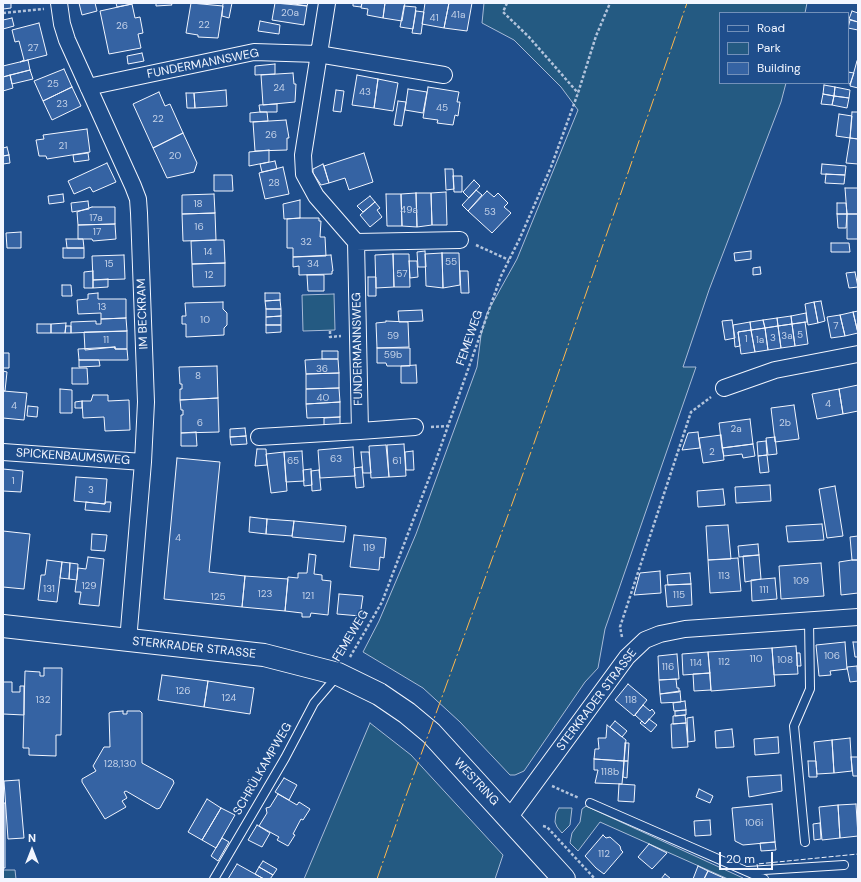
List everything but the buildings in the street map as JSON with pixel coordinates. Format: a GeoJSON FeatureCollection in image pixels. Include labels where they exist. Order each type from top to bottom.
{"type":"FeatureCollection","features":[{"type":"Feature","properties":{"kind":"main road","name":"STERKRADER STRASSE"},"geometry":{"type":"LineString","coordinates":[[3,626],[264,655],[338,674],[379,694]]}},
{"type":"Feature","properties":{"kind":"main road","name":"WESTRING"},"geometry":{"type":"LineString","coordinates":[[379,694],[407,713],[430,733],[564,879]]}},
{"type":"Feature","properties":{"kind":"street"},"geometry":{"type":"LineString","coordinates":[[327,3],[303,155],[304,174],[316,196],[356,242],[460,240]]}},
{"type":"Feature","properties":{"kind":"street","name":"IM BECKRAM"},"geometry":{"type":"LineString","coordinates":[[59,5],[62,24],[67,40],[138,199],[145,339],[146,402],[143,462],[128,641]]}},
{"type":"Feature","properties":{"kind":"street","name":"FUNDERMANNSWEG"},"geometry":{"type":"LineString","coordinates":[[88,87],[254,52],[318,54],[444,75]]}},
{"type":"Feature","properties":{"kind":"street","name":"FUNDERMANNSWEG"},"geometry":{"type":"LineString","coordinates":[[356,242],[360,431]]}},
{"type":"Feature","properties":{"kind":"street"},"geometry":{"type":"LineString","coordinates":[[724,388],[775,370],[858,354]]}},
{"type":"Feature","properties":{"kind":"street"},"geometry":{"type":"LineString","coordinates":[[259,437],[415,427]]}},
{"type":"Feature","properties":{"kind":"street","name":"SPICKENBAUMSWEG"},"geometry":{"type":"LineString","coordinates":[[3,452],[143,462]]}},
{"type":"Feature","properties":{"kind":"street","name":"STERKRADER STRASSE"},"geometry":{"type":"LineString","coordinates":[[503,811],[538,780],[571,732],[627,657],[644,640],[679,630],[858,617]]}},
{"type":"Feature","properties":{"kind":"lane"},"geometry":{"type":"LineString","coordinates":[[805,842],[794,726],[810,689],[809,620]]}},
{"type":"Feature","properties":{"kind":"lane","name":"SCHRÜLKAMPWEG"},"geometry":{"type":"LineString","coordinates":[[214,879],[285,758],[314,703],[338,674]]}},
{"type":"Feature","properties":{"kind":"lane"},"geometry":{"type":"LineString","coordinates":[[590,803],[764,879]]}},
{"type":"Feature","properties":{"kind":"lane"},"geometry":{"type":"LineString","coordinates":[[747,872],[844,865]]}},
{"type":"Feature","properties":{"kind":"path"},"geometry":{"type":"LineString","coordinates":[[507,3],[503,12],[529,37],[578,93]]}},
{"type":"Feature","properties":{"kind":"path","name":"FEMEWEG"},"geometry":{"type":"LineString","coordinates":[[338,674],[360,641],[382,602],[436,460],[501,276],[551,167],[578,93],[596,36],[610,3]]}},
{"type":"Feature","properties":{"kind":"path"},"geometry":{"type":"LineString","coordinates":[[3,13],[59,5]]}},
{"type":"Feature","properties":{"kind":"path"},"geometry":{"type":"LineString","coordinates":[[460,240],[509,260]]}},
{"type":"Feature","properties":{"kind":"path"},"geometry":{"type":"LineString","coordinates":[[627,657],[620,626],[691,412],[724,388]]}},
{"type":"Feature","properties":{"kind":"path"},"geometry":{"type":"LineString","coordinates":[[538,780],[590,803]]}},
{"type":"Feature","properties":{"kind":"green space"},"geometry":{"type":"Polygon","coordinates":[[[484,3],[807,3],[805,12],[719,12],[719,84],[786,84],[781,102],[709,290],[683,367],[696,367],[605,629],[598,668],[585,682],[524,771],[515,775],[510,775],[460,722],[423,688],[363,652],[379,621],[416,534],[477,367],[481,335],[487,313],[517,259],[578,110],[561,87],[514,40],[482,23],[484,3]]]}},
{"type":"Feature","properties":{"kind":"green space"},"geometry":{"type":"Polygon","coordinates":[[[334,294],[335,330],[303,331],[302,295],[334,294]]]}},
{"type":"Feature","properties":{"kind":"green space"},"geometry":{"type":"Polygon","coordinates":[[[370,723],[411,755],[503,855],[495,879],[304,879],[370,723]]]}},
{"type":"Feature","properties":{"kind":"green space"},"geometry":{"type":"Polygon","coordinates":[[[586,806],[743,879],[728,879],[600,822],[578,851],[570,843],[572,833],[580,822],[582,809],[586,806]]]}},
{"type":"Feature","properties":{"kind":"green space"},"geometry":{"type":"Polygon","coordinates":[[[559,808],[572,808],[570,825],[562,833],[555,822],[556,813],[559,808]]]}},
{"type":"Feature","properties":{"kind":"green space"},"geometry":{"type":"Polygon","coordinates":[[[3,870],[15,870],[16,879],[3,879],[3,870]]]}},
{"type":"Feature","properties":{"kind":"fence"},"geometry":{"type":"LineString","coordinates":[[758,869],[757,864],[858,854]]}},
{"type":"Feature","properties":{"kind":"power"},"geometry":{"type":"LineString","coordinates":[[377,879],[532,449],[687,3]]}}]}
